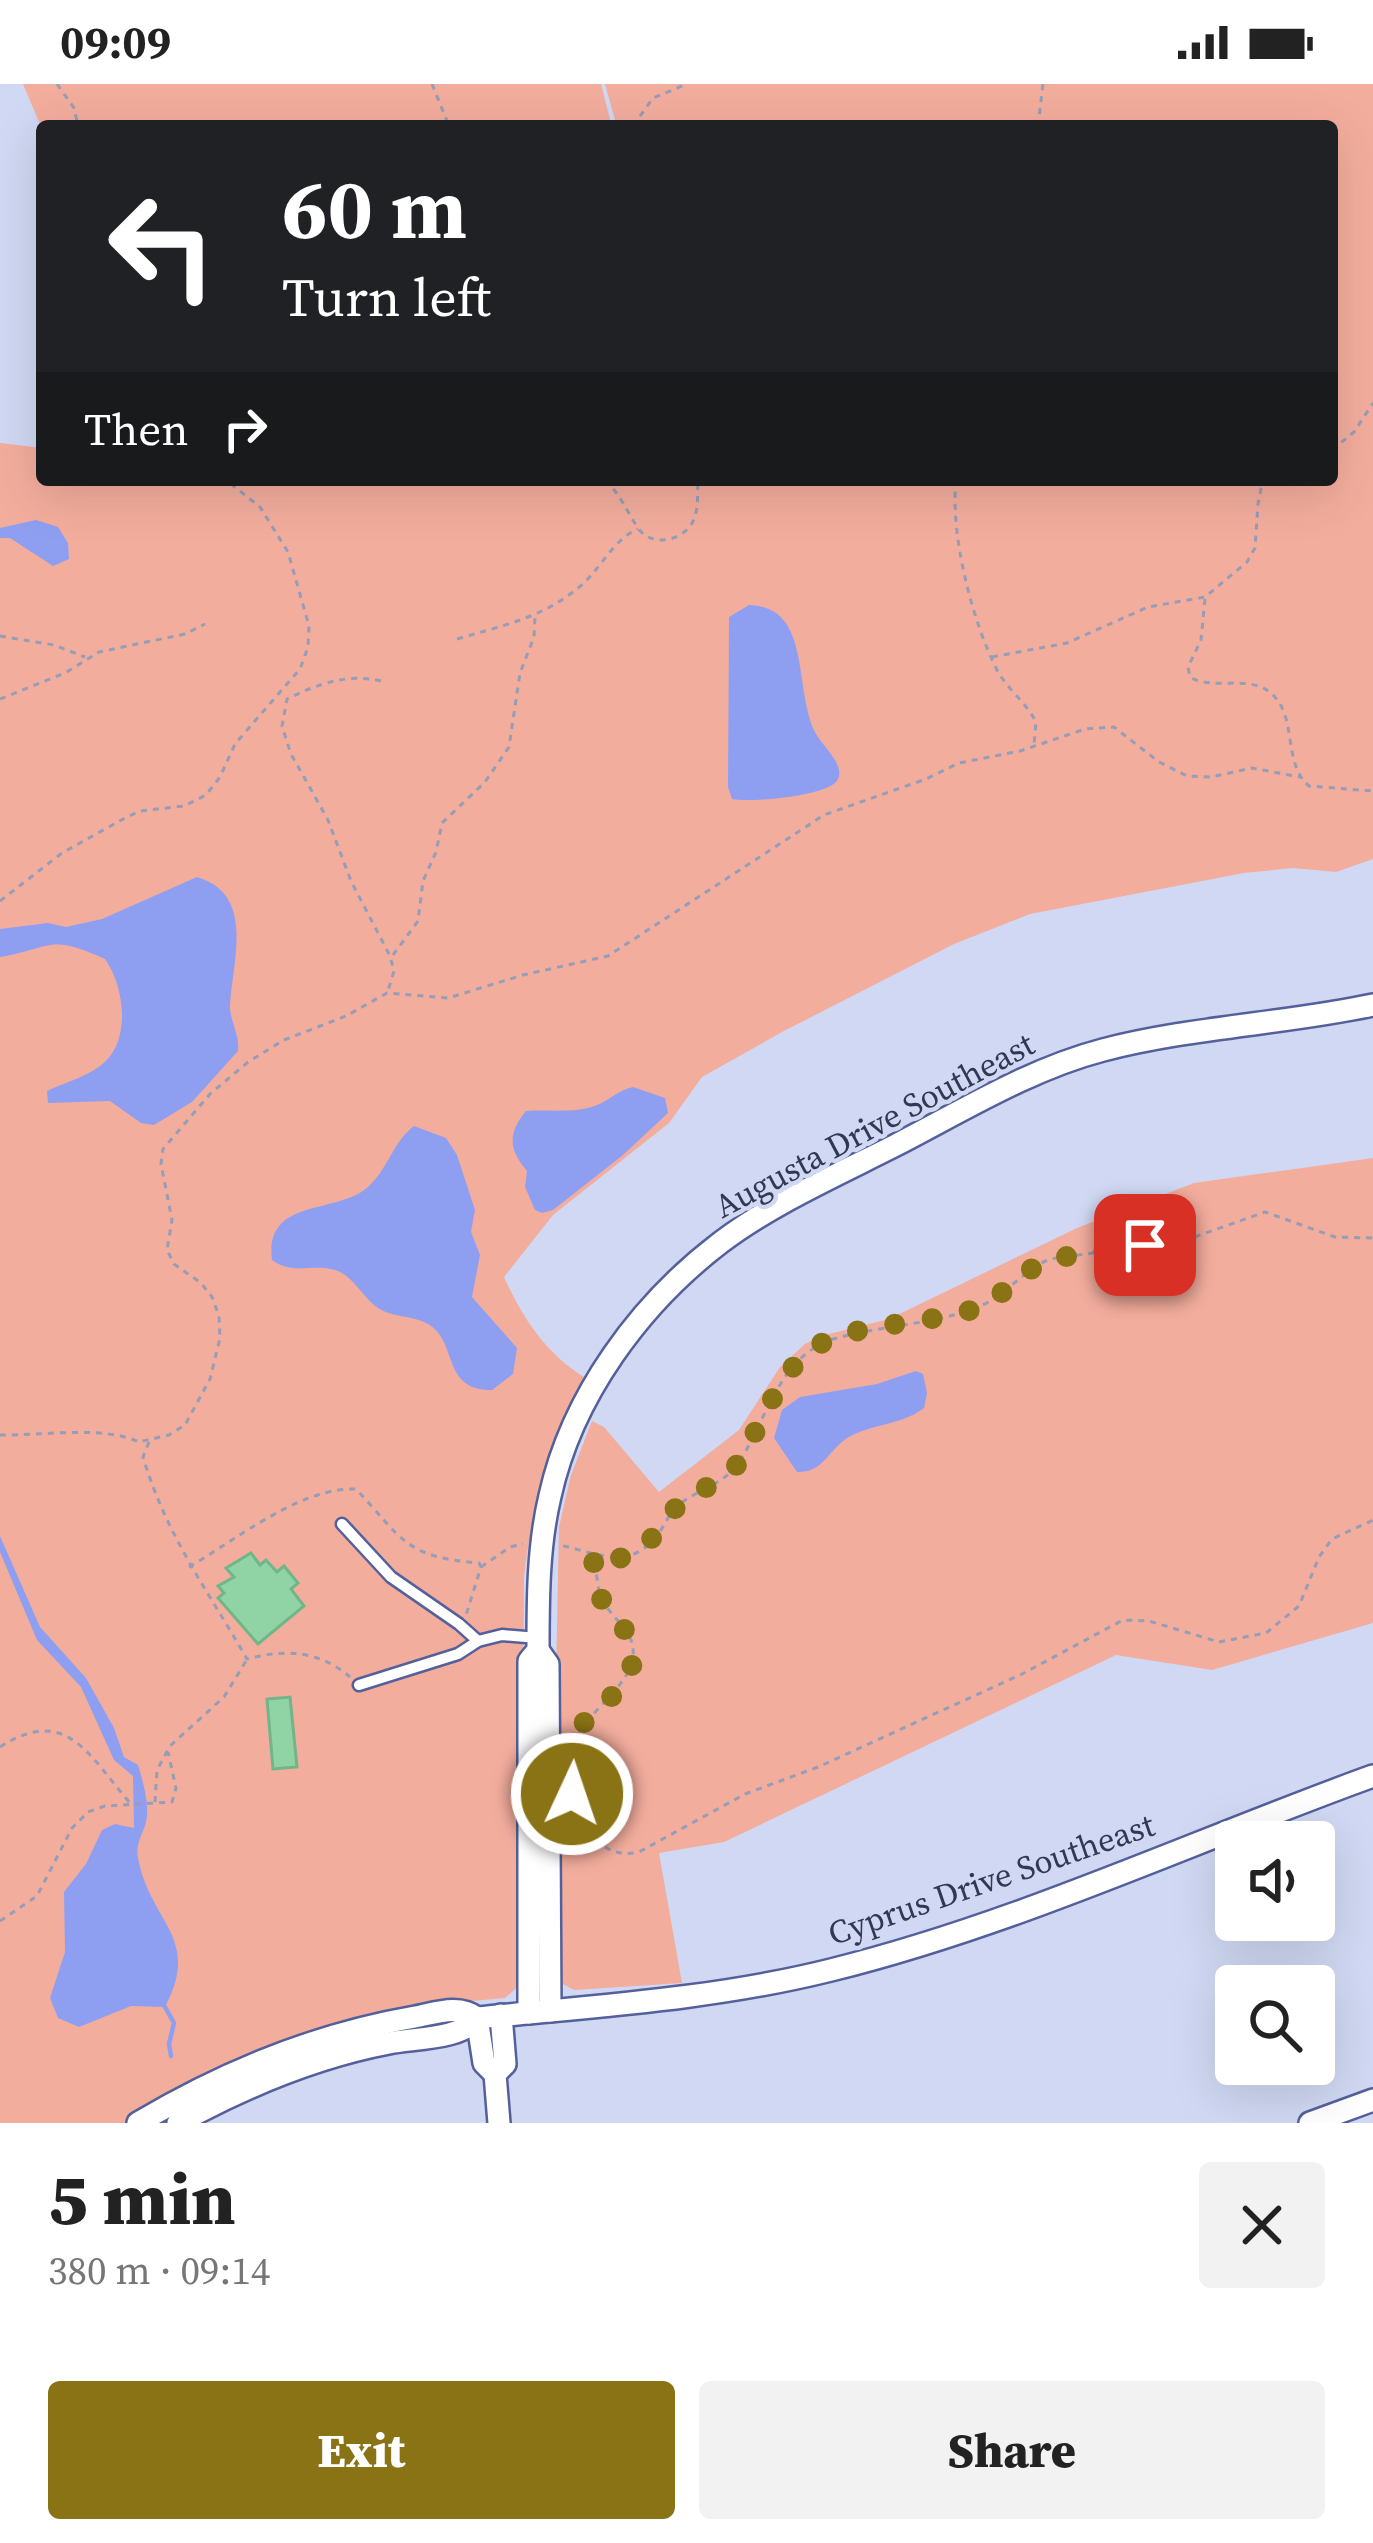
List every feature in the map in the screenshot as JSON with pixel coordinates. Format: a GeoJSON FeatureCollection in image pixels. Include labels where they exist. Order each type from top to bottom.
{"type":"FeatureCollection","features":[{"type":"Feature","properties":{"kind":"street","name":"Augusta Drive Southeast"},"geometry":{"type":"LineString","coordinates":[[539,2012],[548,1664],[538,1644],[542,1544],[557,1470],[604,1369],[666,1291],[741,1228],[956,1114],[1075,1058],[1172,1036],[1373,1005]]}},
{"type":"Feature","properties":{"kind":"street","name":"Cyprus Drive Southeast"},"geometry":{"type":"LineString","coordinates":[[477,2018],[702,1995],[873,1959],[1004,1916],[1373,1776]]}},
{"type":"Feature","properties":{"kind":"street"},"geometry":{"type":"LineString","coordinates":[[138,2123],[214,2081],[319,2040],[453,2011],[469,2011],[477,2018],[484,2063],[495,2074],[500,2123]]}},
{"type":"Feature","properties":{"kind":"street"},"geometry":{"type":"LineString","coordinates":[[495,2074],[505,2064],[501,2015]]}},
{"type":"Feature","properties":{"kind":"street"},"geometry":{"type":"LineString","coordinates":[[178,2123],[238,2092],[309,2064],[382,2044],[466,2030],[477,2018]]}},
{"type":"Feature","properties":{"kind":"street"},"geometry":{"type":"LineString","coordinates":[[1310,2123],[1373,2100]]}},
{"type":"Feature","properties":{"kind":"lane"},"geometry":{"type":"LineString","coordinates":[[342,1524],[391,1577],[478,1641]]}},
{"type":"Feature","properties":{"kind":"lane"},"geometry":{"type":"LineString","coordinates":[[359,1685],[502,1635],[538,1644]]}},
{"type":"Feature","properties":{"kind":"path"},"geometry":{"type":"LineString","coordinates":[[57,84],[77,120]]}},
{"type":"Feature","properties":{"kind":"path"},"geometry":{"type":"LineString","coordinates":[[432,84],[447,120]]}},
{"type":"Feature","properties":{"kind":"path"},"geometry":{"type":"LineString","coordinates":[[637,120],[653,98],[687,84]]}},
{"type":"Feature","properties":{"kind":"path"},"geometry":{"type":"LineString","coordinates":[[1039,120],[1043,84]]}},
{"type":"Feature","properties":{"kind":"path"},"geometry":{"type":"LineString","coordinates":[[1338,445],[1354,432],[1373,403]]}},
{"type":"Feature","properties":{"kind":"path"},"geometry":{"type":"LineString","coordinates":[[0,901],[62,854],[125,818],[140,811],[184,806],[206,795],[235,744],[282,693],[306,654],[306,604],[288,552],[274,525],[234,486]]}},
{"type":"Feature","properties":{"kind":"path"},"geometry":{"type":"LineString","coordinates":[[610,486],[638,529],[665,540],[685,531],[695,514],[697,486]]}},
{"type":"Feature","properties":{"kind":"path"},"geometry":{"type":"LineString","coordinates":[[956,486],[954,534],[998,671],[1036,722],[1034,745]]}},
{"type":"Feature","properties":{"kind":"path"},"geometry":{"type":"LineString","coordinates":[[992,657],[1067,643],[1148,607],[1205,598],[1255,548],[1264,486]]}},
{"type":"Feature","properties":{"kind":"path"},"geometry":{"type":"LineString","coordinates":[[457,639],[535,616],[578,589],[620,540],[638,529]]}},
{"type":"Feature","properties":{"kind":"path"},"geometry":{"type":"LineString","coordinates":[[1205,598],[1202,634],[1187,667],[1189,674],[1199,682],[1236,682],[1274,695],[1300,777]]}},
{"type":"Feature","properties":{"kind":"path"},"geometry":{"type":"LineString","coordinates":[[390,956],[418,921],[423,881],[442,823],[485,782],[509,747],[520,673],[534,637],[535,616]]}},
{"type":"Feature","properties":{"kind":"path"},"geometry":{"type":"LineString","coordinates":[[0,699],[123,644],[185,634],[205,624]]}},
{"type":"Feature","properties":{"kind":"path"},"geometry":{"type":"LineString","coordinates":[[0,636],[54,645],[88,658]]}},
{"type":"Feature","properties":{"kind":"path"},"geometry":{"type":"LineString","coordinates":[[287,699],[353,676],[381,681]]}},
{"type":"Feature","properties":{"kind":"path"},"geometry":{"type":"LineString","coordinates":[[282,693],[287,699]]}},
{"type":"Feature","properties":{"kind":"path"},"geometry":{"type":"LineString","coordinates":[[287,699],[282,726],[290,754],[328,820],[351,881],[390,956],[394,970],[387,993]]}},
{"type":"Feature","properties":{"kind":"path"},"geometry":{"type":"LineString","coordinates":[[0,1436],[118,1432],[139,1442],[185,1425],[210,1379],[220,1338],[212,1297],[174,1264],[167,1250],[172,1220],[161,1165],[163,1149],[210,1094],[265,1051],[387,993],[448,998],[523,974],[608,956],[824,814],[959,763],[1100,725],[1127,734],[1159,762],[1186,776],[1211,777],[1252,768],[1300,777],[1314,788],[1373,790]]}},
{"type":"Feature","properties":{"kind":"path"},"geometry":{"type":"LineString","coordinates":[[482,1567],[510,1547],[542,1544],[617,1558],[640,1551],[655,1539],[674,1509],[730,1473],[791,1370],[810,1350],[827,1341],[970,1310],[993,1300],[1050,1259],[1186,1240],[1259,1213],[1278,1214],[1335,1238],[1373,1238]]}},
{"type":"Feature","properties":{"kind":"path"},"geometry":{"type":"LineString","coordinates":[[150,1441],[143,1457],[172,1534],[185,1547],[189,1568],[247,1659]]}},
{"type":"Feature","properties":{"kind":"path"},"geometry":{"type":"LineString","coordinates":[[567,1774],[578,1810],[595,1839],[612,1853],[633,1854],[745,1794],[818,1767],[1022,1674],[1123,1620],[1149,1621],[1219,1642],[1267,1633],[1299,1606],[1319,1557],[1332,1539],[1373,1520]]}},
{"type":"Feature","properties":{"kind":"path"},"geometry":{"type":"LineString","coordinates":[[566,1766],[578,1727],[620,1686],[633,1659],[630,1639],[601,1597],[591,1555]]}},
{"type":"Feature","properties":{"kind":"path"},"geometry":{"type":"LineString","coordinates":[[153,1805],[157,1770],[174,1740],[224,1696],[247,1659],[297,1652],[337,1666],[359,1685]]}},
{"type":"Feature","properties":{"kind":"path"},"geometry":{"type":"LineString","coordinates":[[0,1747],[38,1729],[62,1733],[80,1746],[131,1804]]}},
{"type":"Feature","properties":{"kind":"path"},"geometry":{"type":"LineString","coordinates":[[0,1921],[42,1890],[82,1816],[105,1806],[169,1804],[176,1796],[168,1752]]}},
{"type":"Feature","properties":{"kind":"shaded area"},"geometry":{"type":"Polygon","coordinates":[[[23,84],[601,84],[610,120],[38,120],[23,84]]]}},
{"type":"Feature","properties":{"kind":"shaded area"},"geometry":{"type":"Polygon","coordinates":[[[605,84],[1373,84],[1373,859],[1336,872],[1293,868],[1244,873],[1030,914],[954,944],[702,1077],[669,1123],[553,1215],[504,1277],[536,1333],[584,1377],[545,1474],[524,1577],[521,1984],[505,1998],[450,2003],[149,2107],[125,2123],[0,2123],[0,443],[36,447],[36,486],[1338,486],[1338,120],[615,120],[605,84]]]}},
{"type":"Feature","properties":{"kind":"shaded area"},"geometry":{"type":"Polygon","coordinates":[[[1373,1158],[1373,1623],[1212,1670],[1116,1655],[724,1842],[659,1853],[682,1983],[574,1990],[559,1982],[555,1726],[559,1527],[571,1475],[592,1421],[604,1427],[659,1492],[739,1430],[780,1367],[821,1336],[889,1319],[1077,1228],[1194,1183],[1373,1158]]]}},
{"type":"Feature","properties":{"kind":"water"},"geometry":{"type":"Polygon","coordinates":[[[36,520],[58,527],[68,543],[69,559],[53,566],[10,538],[0,538],[0,528],[36,520]]]}},
{"type":"Feature","properties":{"kind":"water"},"geometry":{"type":"Polygon","coordinates":[[[749,605],[769,609],[792,634],[808,713],[838,767],[838,779],[821,790],[772,799],[732,799],[728,787],[729,617],[749,605]]]}},
{"type":"Feature","properties":{"kind":"water"},"geometry":{"type":"Polygon","coordinates":[[[197,877],[215,885],[234,913],[230,1010],[238,1051],[192,1102],[154,1125],[141,1123],[110,1101],[48,1103],[47,1091],[100,1066],[117,1044],[122,1014],[117,984],[105,959],[72,946],[51,945],[0,957],[0,929],[48,923],[66,927],[102,919],[197,877]]]}},
{"type":"Feature","properties":{"kind":"water"},"geometry":{"type":"Polygon","coordinates":[[[633,1087],[665,1098],[668,1113],[553,1210],[535,1210],[525,1187],[527,1171],[513,1142],[526,1111],[588,1108],[633,1087]]]}},
{"type":"Feature","properties":{"kind":"water"},"geometry":{"type":"Polygon","coordinates":[[[414,1126],[446,1138],[457,1155],[475,1210],[471,1232],[480,1255],[472,1297],[517,1348],[513,1374],[492,1390],[465,1383],[431,1326],[378,1308],[342,1273],[288,1267],[272,1260],[279,1226],[305,1210],[355,1196],[368,1187],[414,1126]]]}},
{"type":"Feature","properties":{"kind":"water"},"geometry":{"type":"Polygon","coordinates":[[[916,1371],[923,1374],[924,1408],[852,1435],[812,1469],[797,1472],[774,1438],[782,1410],[800,1397],[877,1384],[916,1371]]]}},
{"type":"Feature","properties":{"kind":"water"},"geometry":{"type":"Polygon","coordinates":[[[0,1536],[40,1627],[86,1678],[124,1757],[138,1765],[147,1808],[138,1858],[176,1946],[178,1963],[165,2007],[131,2006],[79,2027],[58,2018],[50,1998],[65,1952],[64,1892],[86,1864],[102,1830],[115,1824],[134,1828],[133,1776],[114,1760],[81,1687],[37,1640],[0,1552],[0,1536]]]}},
{"type":"Feature","properties":{"kind":"building"},"geometry":{"type":"Polygon","coordinates":[[[251,1553],[260,1565],[266,1560],[277,1572],[284,1566],[298,1583],[291,1589],[304,1606],[258,1644],[218,1598],[224,1593],[218,1586],[234,1577],[226,1568],[251,1553]]]}},
{"type":"Feature","properties":{"kind":"building"},"geometry":{"type":"Polygon","coordinates":[[[290,1697],[297,1767],[273,1769],[267,1699],[290,1697]]]}},
{"type":"Feature","properties":{"kind":"waterway"},"geometry":{"type":"LineString","coordinates":[[165,2007],[174,2023],[171,2056]]}},
{"type":"Feature","properties":{"kind":"route"},"geometry":{"type":"LineString","coordinates":[[572,1794],[566,1766],[574,1737],[584,1720],[620,1686],[633,1659],[630,1639],[598,1591],[591,1555],[617,1558],[640,1551],[655,1539],[674,1509],[730,1473],[791,1370],[817,1346],[860,1332],[970,1310],[993,1300],[1050,1259],[1145,1245]]}}]}
